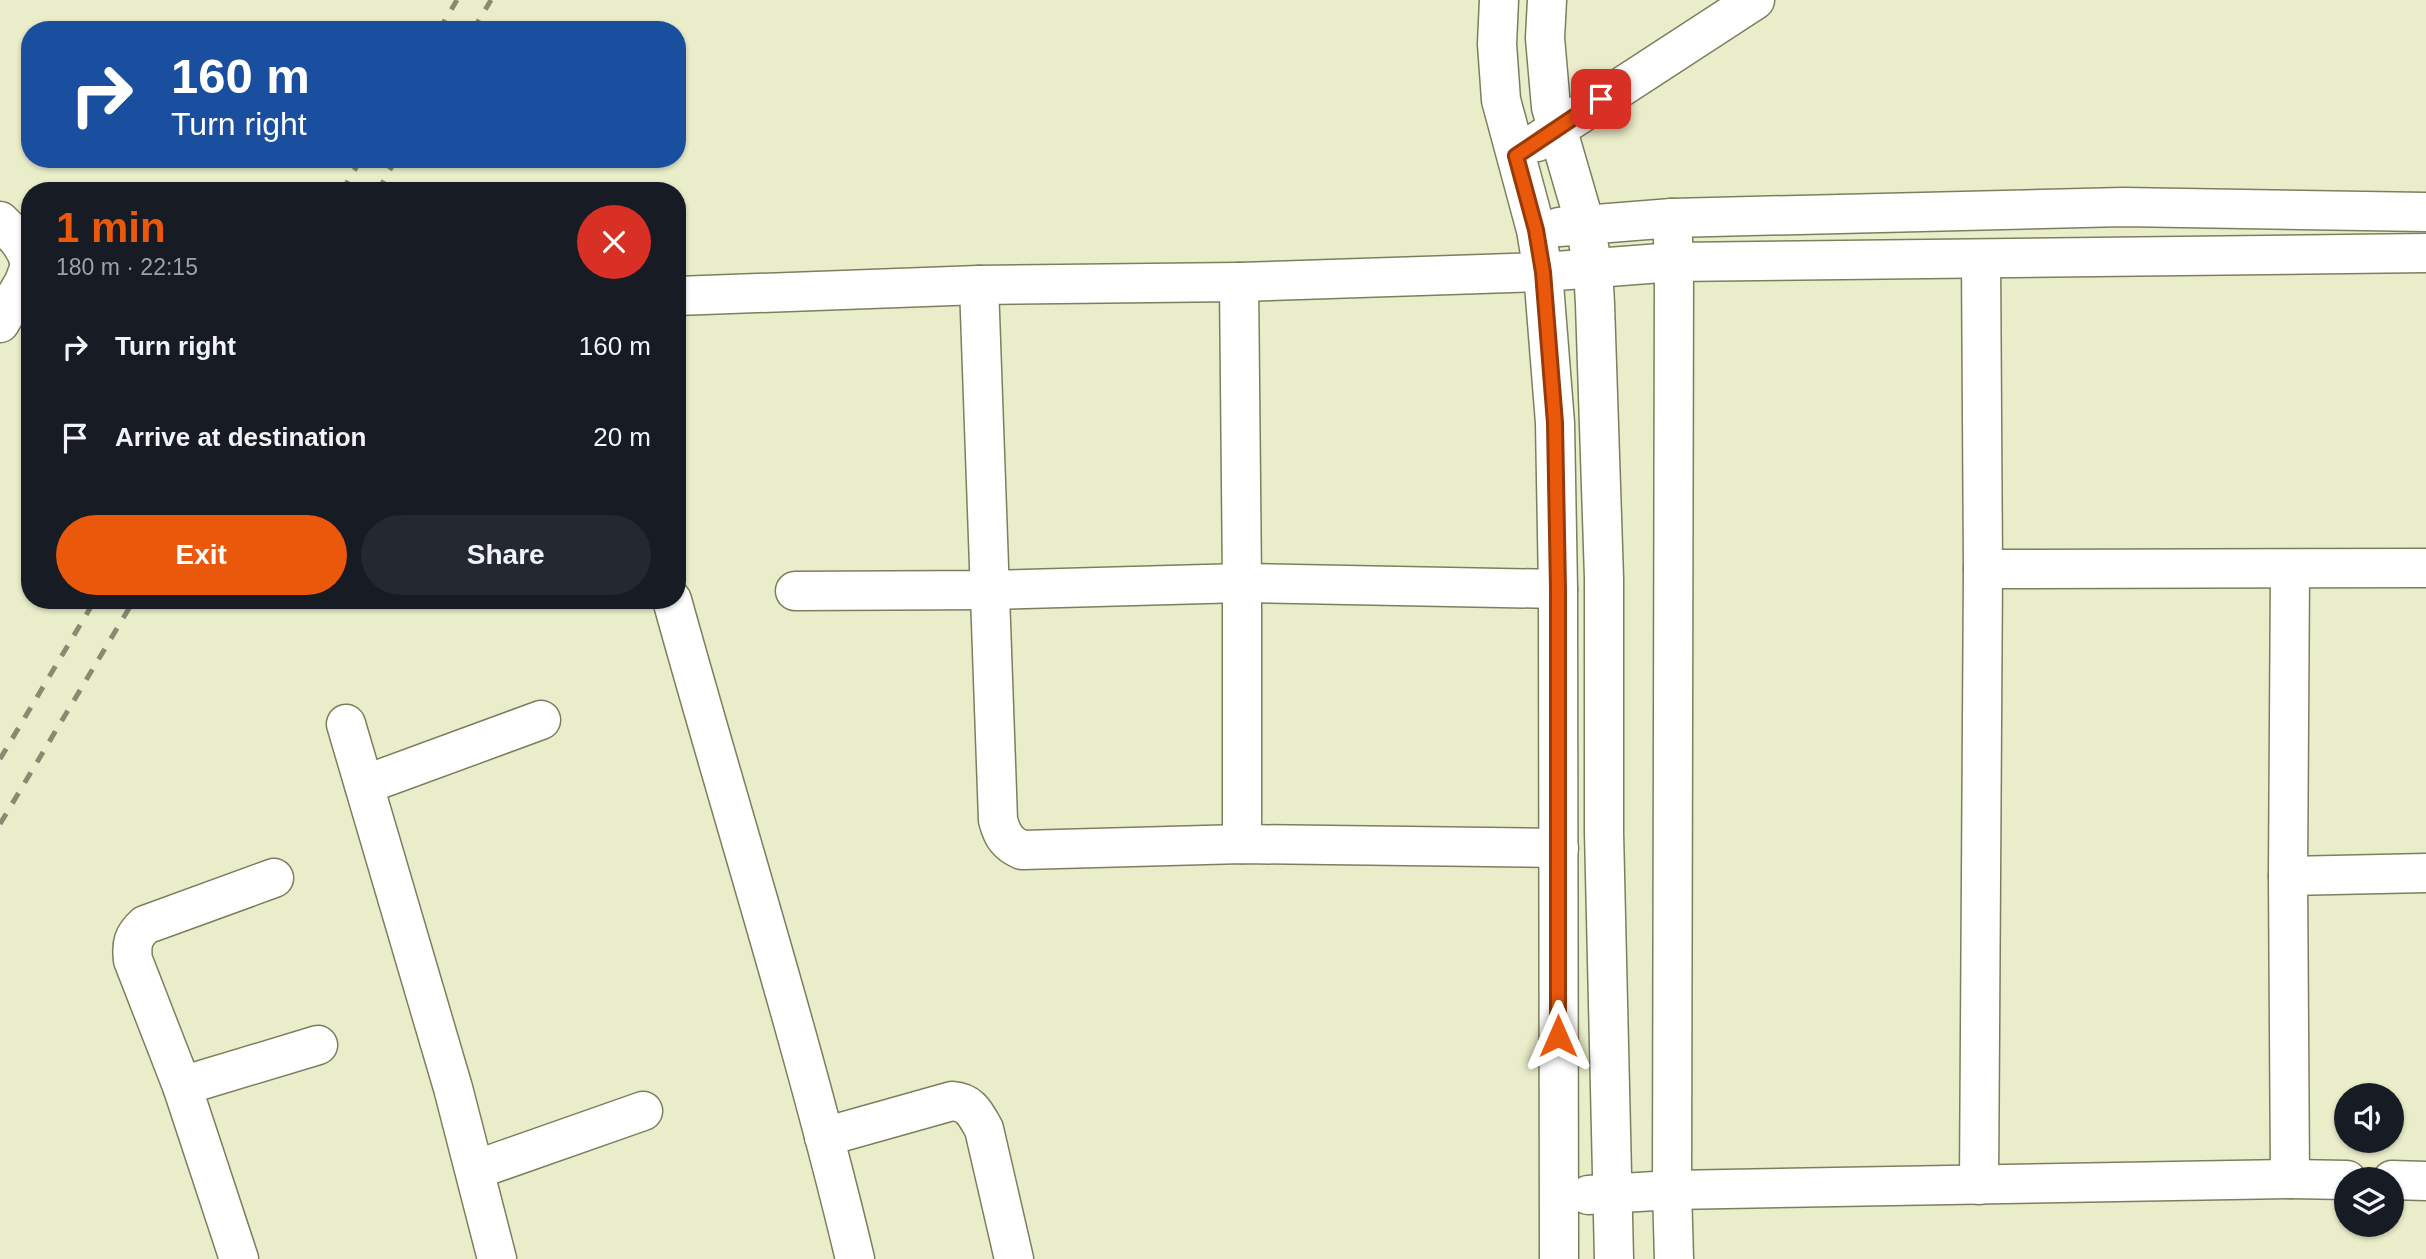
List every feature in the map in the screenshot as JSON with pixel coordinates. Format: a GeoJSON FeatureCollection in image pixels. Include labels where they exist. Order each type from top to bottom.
{"type":"FeatureCollection","features":[{"type":"Feature","properties":{"kind":"street"},"geometry":{"type":"LineString","coordinates":[[1499,0],[1497,44],[1501,100],[1536,230],[1543,272],[1555,423],[1558,589],[1559,1259]]}},
{"type":"Feature","properties":{"kind":"street"},"geometry":{"type":"LineString","coordinates":[[1547,0],[1546,51],[1551,107],[1585,224],[1593,269],[1604,578],[1604,832],[1614,1259]]}},
{"type":"Feature","properties":{"kind":"street"},"geometry":{"type":"LineString","coordinates":[[1516,156],[1755,0]]}},
{"type":"Feature","properties":{"kind":"street"},"geometry":{"type":"LineString","coordinates":[[1536,230],[1672,218],[2123,207],[2426,212]]}},
{"type":"Feature","properties":{"kind":"street"},"geometry":{"type":"LineString","coordinates":[[1672,218],[1674,1259]]}},
{"type":"Feature","properties":{"kind":"street"},"geometry":{"type":"LineString","coordinates":[[0,221],[21,243]]}},
{"type":"Feature","properties":{"kind":"street"},"geometry":{"type":"LineString","coordinates":[[686,296],[979,285],[1239,282],[1543,272],[1674,262],[2426,253]]}},
{"type":"Feature","properties":{"kind":"street"},"geometry":{"type":"LineString","coordinates":[[1979,1185],[1983,569],[1981,259]]}},
{"type":"Feature","properties":{"kind":"street"},"geometry":{"type":"LineString","coordinates":[[1239,282],[1242,844]]}},
{"type":"Feature","properties":{"kind":"street"},"geometry":{"type":"LineString","coordinates":[[979,285],[998,820],[1002,834],[1011,845],[1022,850],[1242,844],[1559,848]]}},
{"type":"Feature","properties":{"kind":"street"},"geometry":{"type":"LineString","coordinates":[[0,323],[21,287]]}},
{"type":"Feature","properties":{"kind":"street"},"geometry":{"type":"LineString","coordinates":[[1983,569],[2426,568]]}},
{"type":"Feature","properties":{"kind":"street"},"geometry":{"type":"LineString","coordinates":[[2290,570],[2290,1179]]}},
{"type":"Feature","properties":{"kind":"street"},"geometry":{"type":"LineString","coordinates":[[795,591],[988,590],[1242,583],[1558,589]]}},
{"type":"Feature","properties":{"kind":"street"},"geometry":{"type":"LineString","coordinates":[[675,609],[752,874],[855,1259]]}},
{"type":"Feature","properties":{"kind":"street"},"geometry":{"type":"LineString","coordinates":[[364,785],[541,720]]}},
{"type":"Feature","properties":{"kind":"street"},"geometry":{"type":"LineString","coordinates":[[346,724],[453,1088],[497,1259]]}},
{"type":"Feature","properties":{"kind":"street"},"geometry":{"type":"LineString","coordinates":[[2288,876],[2426,873]]}},
{"type":"Feature","properties":{"kind":"street"},"geometry":{"type":"LineString","coordinates":[[239,1259],[182,1086],[133,960],[132,947],[135,934],[145,925],[274,878]]}},
{"type":"Feature","properties":{"kind":"street"},"geometry":{"type":"LineString","coordinates":[[182,1086],[318,1045]]}},
{"type":"Feature","properties":{"kind":"street"},"geometry":{"type":"LineString","coordinates":[[824,1137],[952,1101],[963,1102],[974,1110],[984,1129],[1014,1259]]}},
{"type":"Feature","properties":{"kind":"street"},"geometry":{"type":"LineString","coordinates":[[474,1170],[643,1111]]}},
{"type":"Feature","properties":{"kind":"street"},"geometry":{"type":"LineString","coordinates":[[1558,1198],[1672,1189],[2334,1180]]}},
{"type":"Feature","properties":{"kind":"street"},"geometry":{"type":"LineString","coordinates":[[2404,1180],[2426,1181]]}},
{"type":"Feature","properties":{"kind":"railway"},"geometry":{"type":"LineString","coordinates":[[444,21],[457,0]]}},
{"type":"Feature","properties":{"kind":"railway"},"geometry":{"type":"LineString","coordinates":[[478,21],[491,0]]}},
{"type":"Feature","properties":{"kind":"railway"},"geometry":{"type":"LineString","coordinates":[[347,182],[356,168]]}},
{"type":"Feature","properties":{"kind":"railway"},"geometry":{"type":"LineString","coordinates":[[383,182],[391,168]]}},
{"type":"Feature","properties":{"kind":"railway"},"geometry":{"type":"LineString","coordinates":[[0,759],[90,609]]}},
{"type":"Feature","properties":{"kind":"railway"},"geometry":{"type":"LineString","coordinates":[[0,824],[129,609]]}},
{"type":"Feature","properties":{"kind":"route"},"geometry":{"type":"LineString","coordinates":[[1558,1036],[1558,589],[1555,423],[1543,272],[1536,230],[1516,156],[1601,99]]}}]}
